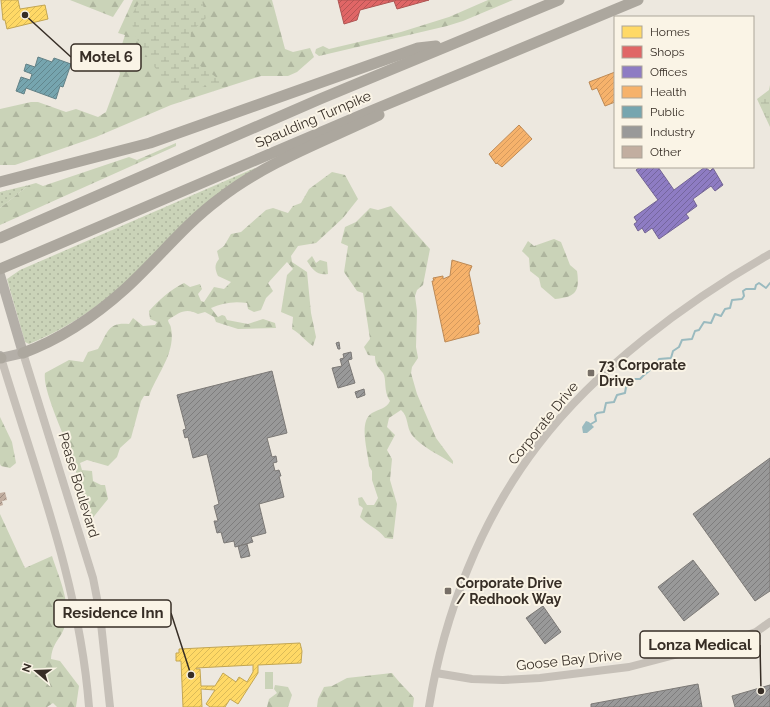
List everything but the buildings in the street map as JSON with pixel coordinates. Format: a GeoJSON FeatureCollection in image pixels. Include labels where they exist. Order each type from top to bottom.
{"type":"FeatureCollection","features":[{"type":"Feature","properties":{"kind":"highway","name":"Spaulding Turnpike"},"geometry":{"type":"LineString","coordinates":[[0,238],[450,44],[559,0]]}},
{"type":"Feature","properties":{"kind":"highway","name":"Spaulding Turnpike"},"geometry":{"type":"LineString","coordinates":[[2,271],[498,58],[638,0]]}},
{"type":"Feature","properties":{"kind":"highway"},"geometry":{"type":"LineString","coordinates":[[0,182],[150,143],[418,48],[450,44]]}},
{"type":"Feature","properties":{"kind":"highway"},"geometry":{"type":"LineString","coordinates":[[23,353],[65,333],[103,307],[126,288],[217,200],[248,178],[498,58]]}},
{"type":"Feature","properties":{"kind":"main road","name":"Pease Boulevard"},"geometry":{"type":"LineString","coordinates":[[2,271],[23,353]]}},
{"type":"Feature","properties":{"kind":"main road"},"geometry":{"type":"LineString","coordinates":[[0,358],[23,353]]}},
{"type":"Feature","properties":{"kind":"street","name":"Corporate Drive"},"geometry":{"type":"LineString","coordinates":[[429,707],[436,673],[450,621],[482,540],[514,479],[538,444],[584,392],[617,362],[724,282],[770,254]]}},
{"type":"Feature","properties":{"kind":"street","name":"Pease Boulevard"},"geometry":{"type":"LineString","coordinates":[[23,353],[93,578],[100,614],[110,707]]}},
{"type":"Feature","properties":{"kind":"street"},"geometry":{"type":"LineString","coordinates":[[0,358],[46,505],[74,603],[84,662],[89,707]]}},
{"type":"Feature","properties":{"kind":"street","name":"Goose Bay Drive"},"geometry":{"type":"LineString","coordinates":[[436,673],[472,679],[509,680],[629,667],[732,640],[756,632],[770,622]]}},
{"type":"Feature","properties":{"kind":"green space"},"geometry":{"type":"Polygon","coordinates":[[[70,0],[124,0],[113,17],[70,0]]]}},
{"type":"Feature","properties":{"kind":"green space"},"geometry":{"type":"Polygon","coordinates":[[[133,0],[272,0],[285,49],[293,52],[310,48],[314,57],[297,72],[288,76],[261,76],[171,105],[96,137],[15,165],[0,165],[0,109],[31,102],[38,102],[66,112],[76,109],[98,117],[106,112],[120,74],[117,63],[111,61],[113,56],[118,57],[125,35],[118,33],[133,0]]]}},
{"type":"Feature","properties":{"kind":"green space"},"geometry":{"type":"Polygon","coordinates":[[[141,0],[202,0],[206,18],[191,32],[189,58],[223,82],[177,93],[155,68],[141,47],[136,36],[132,25],[132,16],[141,0]]]}},
{"type":"Feature","properties":{"kind":"green space"},"geometry":{"type":"Polygon","coordinates":[[[488,0],[513,0],[463,21],[447,26],[319,56],[315,53],[316,49],[323,46],[329,49],[401,32],[449,17],[488,0]]]}},
{"type":"Feature","properties":{"kind":"green space"},"geometry":{"type":"Polygon","coordinates":[[[770,85],[770,127],[757,99],[769,90],[770,85]]]}},
{"type":"Feature","properties":{"kind":"green space"},"geometry":{"type":"Polygon","coordinates":[[[176,143],[176,146],[0,225],[0,208],[29,185],[36,183],[43,186],[129,157],[137,160],[176,143]]]}},
{"type":"Feature","properties":{"kind":"green space"},"geometry":{"type":"Polygon","coordinates":[[[255,168],[257,171],[129,281],[98,305],[65,327],[48,336],[29,344],[25,342],[7,279],[20,270],[255,168]]]}},
{"type":"Feature","properties":{"kind":"green space"},"geometry":{"type":"Polygon","coordinates":[[[332,172],[345,175],[358,199],[343,218],[316,243],[298,246],[291,256],[292,262],[307,272],[311,313],[316,337],[313,346],[292,329],[293,317],[281,312],[287,275],[293,269],[287,262],[268,283],[273,291],[266,298],[261,310],[254,312],[248,309],[247,303],[237,302],[211,308],[218,317],[222,315],[225,316],[227,320],[248,324],[263,319],[275,323],[276,328],[238,329],[216,322],[214,317],[205,312],[198,314],[186,311],[175,315],[168,320],[171,327],[171,346],[165,363],[149,396],[144,396],[141,401],[131,438],[120,448],[117,457],[108,466],[87,460],[80,463],[82,470],[92,471],[93,481],[101,485],[105,485],[108,499],[91,520],[71,455],[50,401],[45,380],[45,373],[69,360],[83,362],[88,352],[98,349],[109,330],[116,325],[129,324],[133,318],[143,326],[155,325],[157,322],[150,319],[149,311],[165,296],[184,283],[190,287],[200,284],[202,289],[198,294],[201,301],[204,302],[214,287],[224,289],[231,282],[218,276],[216,271],[216,263],[219,259],[217,251],[224,246],[231,234],[241,232],[266,210],[273,208],[288,213],[293,206],[301,203],[309,189],[332,172]]]}},
{"type":"Feature","properties":{"kind":"green space"},"geometry":{"type":"Polygon","coordinates":[[[29,185],[0,208],[0,192],[29,185]]]}},
{"type":"Feature","properties":{"kind":"green space"},"geometry":{"type":"Polygon","coordinates":[[[391,206],[430,249],[423,285],[417,290],[415,296],[417,311],[416,347],[418,358],[412,367],[411,373],[417,394],[436,438],[453,461],[453,464],[416,439],[410,432],[404,413],[401,410],[389,418],[387,427],[395,435],[387,450],[392,459],[390,480],[397,504],[393,539],[385,538],[380,532],[360,517],[363,508],[359,505],[358,498],[362,497],[367,505],[374,505],[378,498],[372,480],[372,471],[369,466],[365,437],[365,423],[372,413],[384,407],[390,401],[383,373],[376,364],[375,356],[368,355],[364,347],[370,339],[363,293],[357,291],[344,272],[348,246],[341,243],[345,227],[356,222],[370,208],[378,210],[391,206]]]}},
{"type":"Feature","properties":{"kind":"green space"},"geometry":{"type":"Polygon","coordinates":[[[554,239],[561,242],[570,265],[577,271],[578,278],[577,288],[572,295],[555,299],[541,287],[539,278],[530,271],[529,258],[522,251],[528,241],[534,246],[554,239]]]}},
{"type":"Feature","properties":{"kind":"green space"},"geometry":{"type":"Polygon","coordinates":[[[312,256],[316,263],[320,260],[327,262],[328,274],[318,273],[313,269],[307,261],[312,256]]]}},
{"type":"Feature","properties":{"kind":"green space"},"geometry":{"type":"Polygon","coordinates":[[[0,417],[12,442],[16,463],[10,468],[1,466],[0,464],[0,417]]]}},
{"type":"Feature","properties":{"kind":"green space"},"geometry":{"type":"Polygon","coordinates":[[[0,514],[25,568],[52,556],[63,590],[66,616],[64,629],[53,648],[51,659],[60,661],[79,686],[76,707],[57,707],[53,703],[47,707],[0,707],[0,514]]]}},
{"type":"Feature","properties":{"kind":"green space"},"geometry":{"type":"Polygon","coordinates":[[[265,672],[273,672],[273,689],[265,689],[265,672]]]}},
{"type":"Feature","properties":{"kind":"green space"},"geometry":{"type":"Polygon","coordinates":[[[392,673],[414,698],[413,707],[317,707],[318,699],[324,687],[332,686],[347,678],[392,673]]]}},
{"type":"Feature","properties":{"kind":"green space"},"geometry":{"type":"Polygon","coordinates":[[[275,685],[288,687],[292,695],[288,707],[267,707],[269,699],[277,693],[274,689],[275,685]]]}},
{"type":"Feature","properties":{"kind":"water"},"geometry":{"type":"Polygon","coordinates":[[[586,421],[594,427],[587,433],[583,433],[582,427],[586,421]]]}},
{"type":"Feature","properties":{"kind":"waterway"},"geometry":{"type":"LineString","coordinates":[[591,424],[596,421],[595,415],[597,413],[604,412],[606,403],[614,402],[617,395],[625,393],[626,387],[632,385],[633,379],[640,379],[653,368],[659,359],[671,358],[673,351],[679,347],[682,340],[692,339],[695,331],[699,330],[704,322],[711,323],[715,314],[721,316],[725,309],[730,308],[732,300],[742,299],[744,296],[743,291],[746,289],[755,289],[756,285],[759,283],[766,288],[770,283]]}},
{"type":"Feature","properties":{"kind":"place","name":"Motel 6"},"geometry":{"type":"Point","coordinates":[25,15]}},
{"type":"Feature","properties":{"kind":"place","name":"73 Corporate Drive"},"geometry":{"type":"Point","coordinates":[591,373]}},
{"type":"Feature","properties":{"kind":"place","name":"Corporate Drive / Redhook Way"},"geometry":{"type":"Point","coordinates":[448,591]}},
{"type":"Feature","properties":{"kind":"place","name":"Residence Inn"},"geometry":{"type":"Point","coordinates":[191,675]}},
{"type":"Feature","properties":{"kind":"place","name":"Lonza Medical"},"geometry":{"type":"Point","coordinates":[761,691]}}]}
